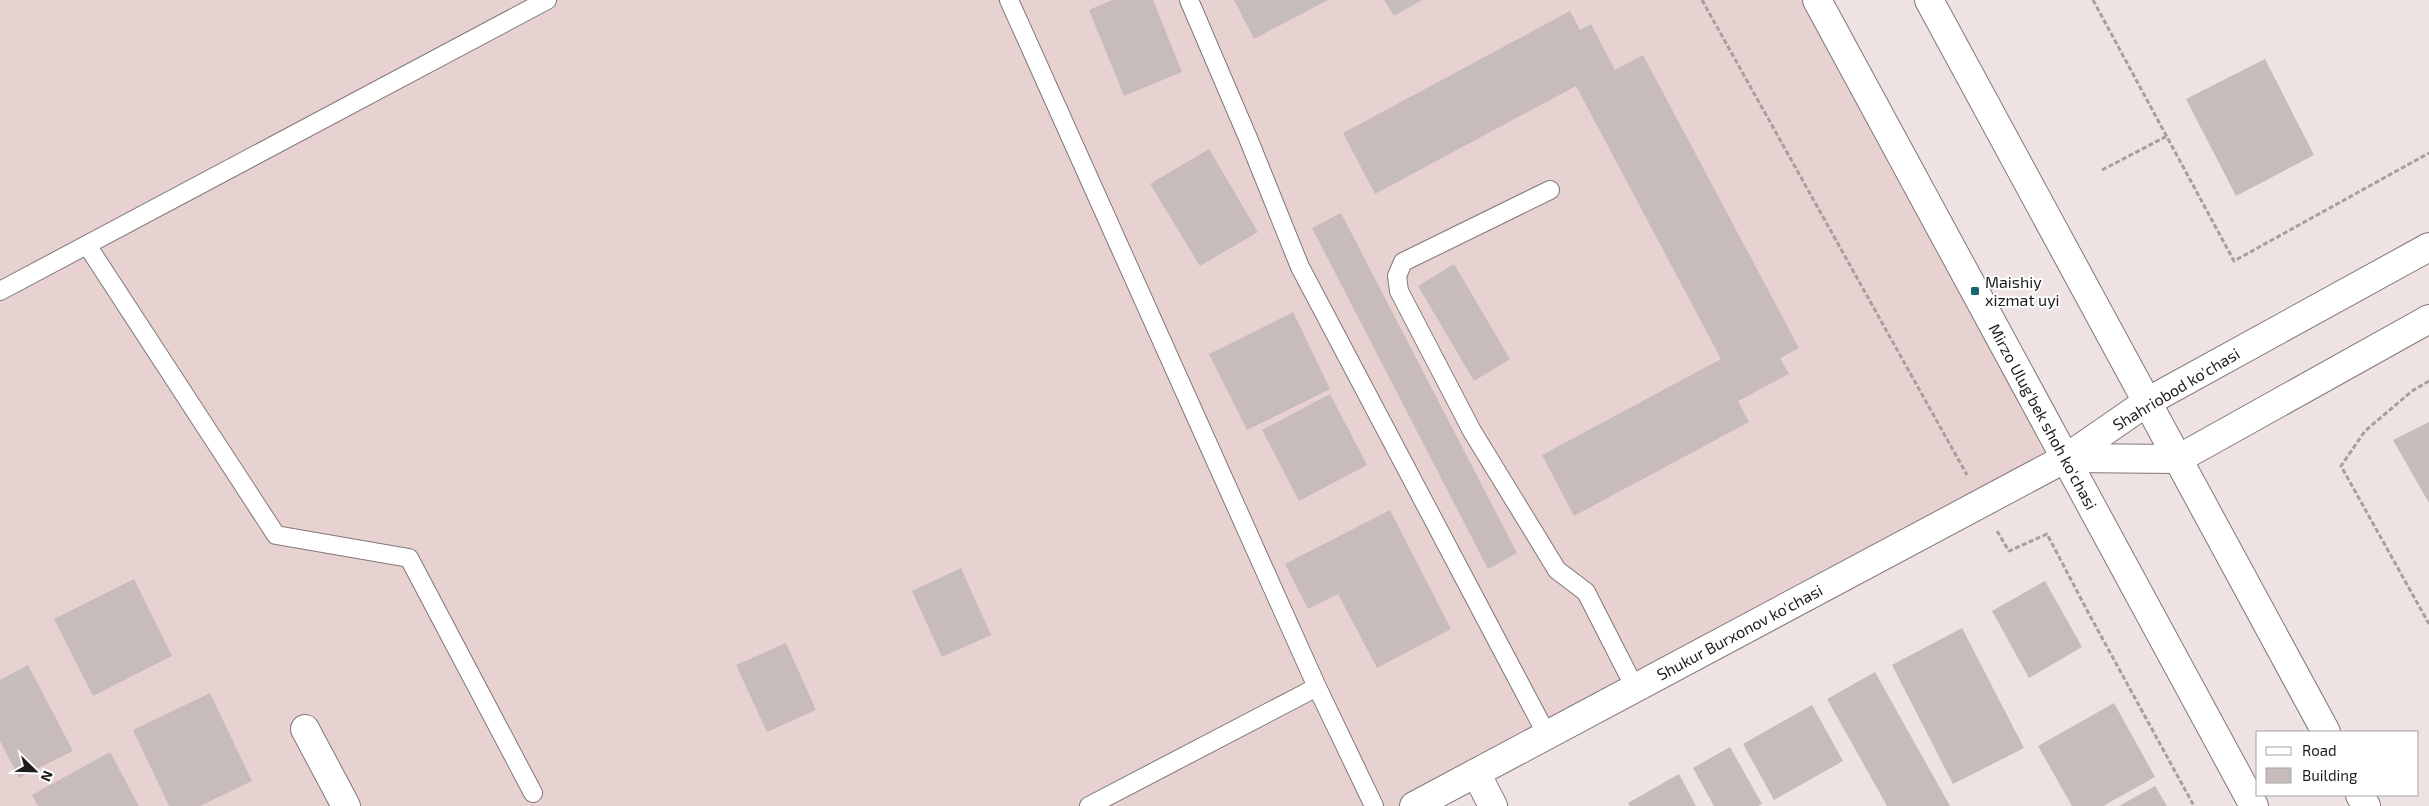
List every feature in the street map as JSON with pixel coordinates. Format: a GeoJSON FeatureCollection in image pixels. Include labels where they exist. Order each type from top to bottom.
{"type":"FeatureCollection","features":[{"type":"Feature","properties":{"kind":"main road","name":"Mirzo Ulug'bek shoh ko'chasi"},"geometry":{"type":"LineString","coordinates":[[1817,0],[2254,806]]}},
{"type":"Feature","properties":{"kind":"main road"},"geometry":{"type":"LineString","coordinates":[[1929,0],[2325,731]]}},
{"type":"Feature","properties":{"kind":"main road","name":"Shahriobod ko'chasi"},"geometry":{"type":"LineString","coordinates":[[2066,458],[2147,402],[2429,247]]}},
{"type":"Feature","properties":{"kind":"main road","name":"Shahriobod ko'chasi"},"geometry":{"type":"LineString","coordinates":[[2066,458],[2178,459],[2429,319]]}},
{"type":"Feature","properties":{"kind":"main road","name":"Shukur Burxonov ko'chasi"},"geometry":{"type":"LineString","coordinates":[[1414,806],[2066,458]]}},
{"type":"Feature","properties":{"kind":"main road"},"geometry":{"type":"LineString","coordinates":[[305,729],[346,806]]}},
{"type":"Feature","properties":{"kind":"main road"},"geometry":{"type":"LineString","coordinates":[[1476,773],[1493,806]]}},
{"type":"Feature","properties":{"kind":"lane"},"geometry":{"type":"LineString","coordinates":[[0,291],[547,0]]}},
{"type":"Feature","properties":{"kind":"lane"},"geometry":{"type":"LineString","coordinates":[[1009,0],[1317,687],[1374,806]]}},
{"type":"Feature","properties":{"kind":"lane"},"geometry":{"type":"LineString","coordinates":[[1189,0],[1248,138],[1300,267],[1547,735]]}},
{"type":"Feature","properties":{"kind":"lane"},"geometry":{"type":"LineString","coordinates":[[1550,190],[1403,262],[1397,276],[1399,291],[1472,431],[1557,570],[1586,592],[1635,688]]}},
{"type":"Feature","properties":{"kind":"lane"},"geometry":{"type":"LineString","coordinates":[[87,245],[276,535],[409,558],[533,793]]}},
{"type":"Feature","properties":{"kind":"lane"},"geometry":{"type":"LineString","coordinates":[[1089,806],[1317,687]]}},
{"type":"Feature","properties":{"kind":"path"},"geometry":{"type":"LineString","coordinates":[[1702,0],[1937,420]]}},
{"type":"Feature","properties":{"kind":"path"},"geometry":{"type":"LineString","coordinates":[[2093,0],[2234,261],[2429,153]]}},
{"type":"Feature","properties":{"kind":"path"},"geometry":{"type":"LineString","coordinates":[[2102,170],[2166,136]]}},
{"type":"Feature","properties":{"kind":"path"},"geometry":{"type":"LineString","coordinates":[[2429,380],[2412,391],[2365,431],[2341,466],[2429,624]]}},
{"type":"Feature","properties":{"kind":"path"},"geometry":{"type":"LineString","coordinates":[[2009,551],[2047,534],[2194,806]]}},
{"type":"Feature","properties":{"kind":"shaded area"},"geometry":{"type":"Polygon","coordinates":[[[0,0],[1817,0],[2066,458],[1414,806],[0,806],[0,0]]]}},
{"type":"Feature","properties":{"kind":"building"},"geometry":{"type":"Polygon","coordinates":[[[1112,0],[1153,0],[1182,72],[1124,96],[1089,10],[1112,0]]]}},
{"type":"Feature","properties":{"kind":"building"},"geometry":{"type":"Polygon","coordinates":[[[1234,0],[1328,0],[1254,39],[1234,0]]]}},
{"type":"Feature","properties":{"kind":"building"},"geometry":{"type":"Polygon","coordinates":[[[1384,0],[1422,0],[1394,16],[1384,0]]]}},
{"type":"Feature","properties":{"kind":"building"},"geometry":{"type":"Polygon","coordinates":[[[1570,11],[1580,30],[1591,24],[1615,70],[1643,55],[1799,348],[1780,358],[1789,374],[1738,401],[1749,422],[1574,516],[1542,455],[1721,359],[1576,86],[1375,194],[1343,133],[1570,11]]]}},
{"type":"Feature","properties":{"kind":"building"},"geometry":{"type":"Polygon","coordinates":[[[2265,59],[2314,155],[2236,196],[2186,99],[2265,59]]]}},
{"type":"Feature","properties":{"kind":"building"},"geometry":{"type":"Polygon","coordinates":[[[1209,149],[1258,232],[1200,266],[1150,184],[1209,149]]]}},
{"type":"Feature","properties":{"kind":"building"},"geometry":{"type":"Polygon","coordinates":[[[1341,213],[1517,553],[1488,569],[1312,228],[1341,213]]]}},
{"type":"Feature","properties":{"kind":"building"},"geometry":{"type":"Polygon","coordinates":[[[1454,264],[1510,359],[1474,381],[1418,286],[1454,264]]]}},
{"type":"Feature","properties":{"kind":"building"},"geometry":{"type":"Polygon","coordinates":[[[1293,312],[1330,389],[1247,430],[1209,354],[1293,312]]]}},
{"type":"Feature","properties":{"kind":"building"},"geometry":{"type":"Polygon","coordinates":[[[1330,394],[1367,465],[1299,501],[1262,430],[1330,394]]]}},
{"type":"Feature","properties":{"kind":"building"},"geometry":{"type":"Polygon","coordinates":[[[2429,422],[2429,503],[2393,440],[2429,422]]]}},
{"type":"Feature","properties":{"kind":"building"},"geometry":{"type":"Polygon","coordinates":[[[1390,510],[1451,629],[1377,668],[1338,594],[1308,609],[1285,564],[1390,510]]]}},
{"type":"Feature","properties":{"kind":"building"},"geometry":{"type":"Polygon","coordinates":[[[961,568],[991,635],[942,657],[912,591],[961,568]]]}},
{"type":"Feature","properties":{"kind":"building"},"geometry":{"type":"Polygon","coordinates":[[[134,579],[172,656],[93,696],[54,619],[134,579]]]}},
{"type":"Feature","properties":{"kind":"building"},"geometry":{"type":"Polygon","coordinates":[[[2045,581],[2082,647],[2029,678],[1992,611],[2045,581]]]}},
{"type":"Feature","properties":{"kind":"building"},"geometry":{"type":"Polygon","coordinates":[[[1962,628],[2024,748],[1953,784],[1892,665],[1962,628]]]}},
{"type":"Feature","properties":{"kind":"building"},"geometry":{"type":"Polygon","coordinates":[[[786,643],[816,710],[767,732],[736,665],[786,643]]]}},
{"type":"Feature","properties":{"kind":"building"},"geometry":{"type":"Polygon","coordinates":[[[28,665],[73,751],[19,778],[0,741],[0,680],[28,665]]]}},
{"type":"Feature","properties":{"kind":"building"},"geometry":{"type":"Polygon","coordinates":[[[1875,672],[1950,806],[1887,806],[1827,699],[1875,672]]]}},
{"type":"Feature","properties":{"kind":"building"},"geometry":{"type":"Polygon","coordinates":[[[210,693],[252,781],[200,806],[169,806],[133,730],[210,693]]]}},
{"type":"Feature","properties":{"kind":"building"},"geometry":{"type":"Polygon","coordinates":[[[2114,703],[2155,777],[2103,806],[2072,806],[2038,746],[2114,703]]]}},
{"type":"Feature","properties":{"kind":"building"},"geometry":{"type":"Polygon","coordinates":[[[1812,705],[1843,761],[1774,800],[1743,744],[1812,705]]]}},
{"type":"Feature","properties":{"kind":"building"},"geometry":{"type":"Polygon","coordinates":[[[1730,747],[1762,804],[1758,806],[1714,806],[1693,768],[1730,747]]]}},
{"type":"Feature","properties":{"kind":"building"},"geometry":{"type":"Polygon","coordinates":[[[110,752],[139,806],[38,806],[32,795],[110,752]]]}},
{"type":"Feature","properties":{"kind":"building"},"geometry":{"type":"Polygon","coordinates":[[[1679,774],[1696,806],[1630,806],[1628,803],[1679,774]]]}},
{"type":"Feature","properties":{"kind":"building"},"geometry":{"type":"Polygon","coordinates":[[[2155,786],[2167,806],[2119,806],[2155,786]]]}},
{"type":"Feature","properties":{"kind":"place","name":"Maishiy xizmat uyi"},"geometry":{"type":"Point","coordinates":[1975,291]}}]}
